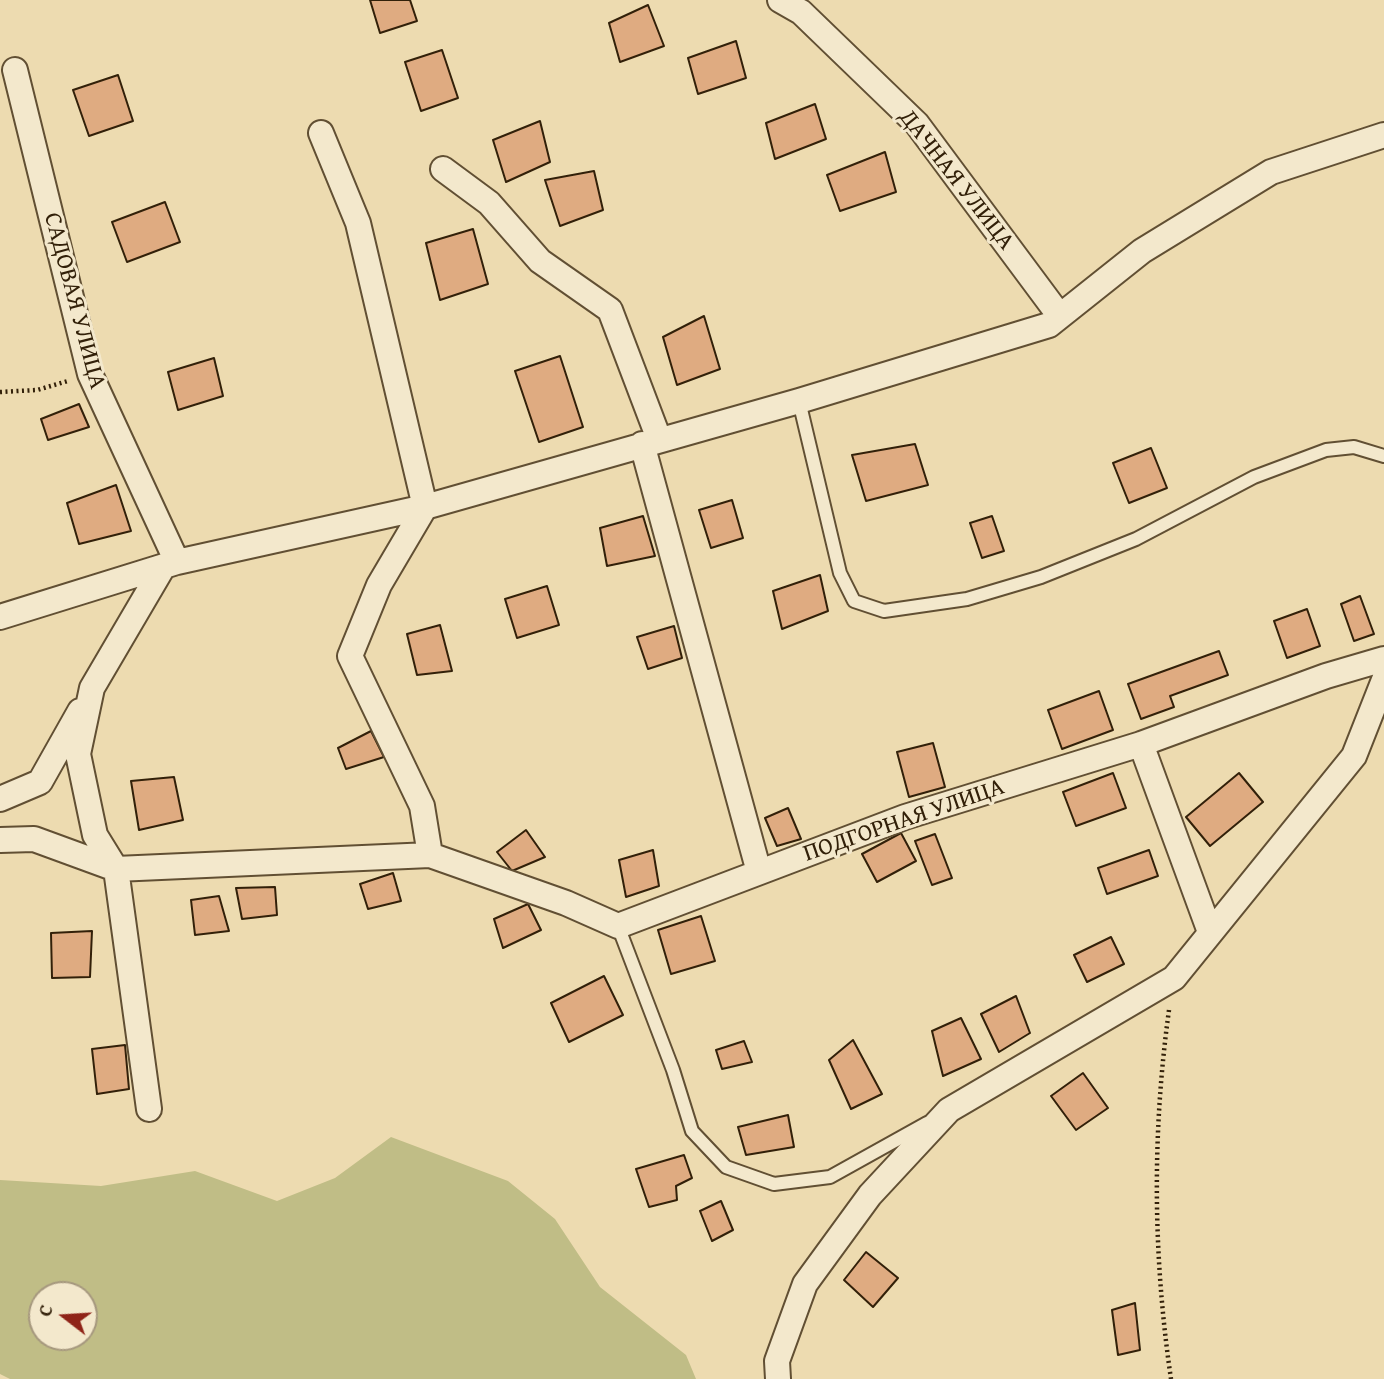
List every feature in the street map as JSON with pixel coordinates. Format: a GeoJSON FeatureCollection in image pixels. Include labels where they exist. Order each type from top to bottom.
{"type":"FeatureCollection","features":[{"type":"Feature","properties":{"kind":"street","name":"ДАЧНАЯ УЛИЦА"},"geometry":{"type":"LineString","coordinates":[[780,0],[801,12],[916,124],[1059,315]]}},
{"type":"Feature","properties":{"kind":"street","name":"САДОВАЯ УЛИЦА"},"geometry":{"type":"LineString","coordinates":[[15,70],[90,374],[170,565]]}},
{"type":"Feature","properties":{"kind":"street"},"geometry":{"type":"LineString","coordinates":[[321,133],[358,223],[425,508],[379,585],[350,656],[422,806],[430,855]]}},
{"type":"Feature","properties":{"kind":"street"},"geometry":{"type":"LineString","coordinates":[[0,617],[170,565],[425,508],[650,441],[799,401],[1049,325],[1142,251],[1272,172],[1384,135]]}},
{"type":"Feature","properties":{"kind":"street"},"geometry":{"type":"LineString","coordinates":[[443,169],[489,203],[540,261],[611,310],[650,441],[759,872]]}},
{"type":"Feature","properties":{"kind":"street"},"geometry":{"type":"LineString","coordinates":[[0,799],[40,782],[92,688],[170,565]]}},
{"type":"Feature","properties":{"kind":"street","name":"ПОДГОРНАЯ УЛИЦА"},"geometry":{"type":"LineString","coordinates":[[618,926],[905,817],[1142,744],[1326,676],[1384,659]]}},
{"type":"Feature","properties":{"kind":"street"},"geometry":{"type":"LineString","coordinates":[[778,1379],[778,1362],[804,1283],[870,1195],[949,1110],[1174,978],[1353,756],[1384,680]]}},
{"type":"Feature","properties":{"kind":"street"},"geometry":{"type":"LineString","coordinates":[[92,688],[78,754],[95,835],[116,869],[149,1109]]}},
{"type":"Feature","properties":{"kind":"street"},"geometry":{"type":"LineString","coordinates":[[1142,744],[1210,932]]}},
{"type":"Feature","properties":{"kind":"street"},"geometry":{"type":"LineString","coordinates":[[0,840],[34,839],[116,869],[430,855],[566,903],[618,926]]}},
{"type":"Feature","properties":{"kind":"lane"},"geometry":{"type":"LineString","coordinates":[[799,401],[840,573],[853,601],[884,611],[967,599],[1041,577],[1136,539],[1254,477],[1326,450],[1354,447],[1384,456]]}},
{"type":"Feature","properties":{"kind":"lane"},"geometry":{"type":"LineString","coordinates":[[618,926],[673,1070],[692,1131],[726,1167],[774,1184],[830,1177],[949,1110]]}},
{"type":"Feature","properties":{"kind":"path"},"geometry":{"type":"LineString","coordinates":[[0,392],[37,390],[90,374]]}},
{"type":"Feature","properties":{"kind":"path"},"geometry":{"type":"LineString","coordinates":[[1171,1379],[1155,1228],[1161,1070],[1174,978]]}},
{"type":"Feature","properties":{"kind":"shaded area"},"geometry":{"type":"Polygon","coordinates":[[[391,1137],[508,1181],[555,1219],[600,1287],[686,1355],[696,1379],[10,1379],[0,1374],[0,1180],[101,1186],[195,1171],[277,1201],[335,1178],[391,1137]]]}},
{"type":"Feature","properties":{"kind":"building"},"geometry":{"type":"Polygon","coordinates":[[[370,0],[410,0],[417,21],[380,33],[370,0]]]}},
{"type":"Feature","properties":{"kind":"building"},"geometry":{"type":"Polygon","coordinates":[[[648,5],[664,46],[620,62],[609,23],[648,5]]]}},
{"type":"Feature","properties":{"kind":"building"},"geometry":{"type":"Polygon","coordinates":[[[736,41],[746,78],[698,94],[688,58],[736,41]]]}},
{"type":"Feature","properties":{"kind":"building"},"geometry":{"type":"Polygon","coordinates":[[[442,50],[458,98],[421,111],[405,62],[442,50]]]}},
{"type":"Feature","properties":{"kind":"building"},"geometry":{"type":"Polygon","coordinates":[[[118,75],[133,121],[89,136],[73,90],[118,75]]]}},
{"type":"Feature","properties":{"kind":"building"},"geometry":{"type":"Polygon","coordinates":[[[815,104],[826,139],[775,159],[766,123],[815,104]]]}},
{"type":"Feature","properties":{"kind":"building"},"geometry":{"type":"Polygon","coordinates":[[[540,121],[550,162],[506,182],[493,140],[540,121]]]}},
{"type":"Feature","properties":{"kind":"building"},"geometry":{"type":"Polygon","coordinates":[[[885,152],[896,192],[840,211],[827,175],[885,152]]]}},
{"type":"Feature","properties":{"kind":"building"},"geometry":{"type":"Polygon","coordinates":[[[594,171],[603,210],[560,226],[545,180],[594,171]]]}},
{"type":"Feature","properties":{"kind":"building"},"geometry":{"type":"Polygon","coordinates":[[[165,202],[180,242],[127,262],[112,222],[165,202]]]}},
{"type":"Feature","properties":{"kind":"building"},"geometry":{"type":"Polygon","coordinates":[[[473,229],[488,284],[440,300],[426,243],[473,229]]]}},
{"type":"Feature","properties":{"kind":"building"},"geometry":{"type":"Polygon","coordinates":[[[704,316],[720,369],[677,385],[663,337],[704,316]]]}},
{"type":"Feature","properties":{"kind":"building"},"geometry":{"type":"Polygon","coordinates":[[[560,356],[583,427],[539,442],[515,371],[560,356]]]}},
{"type":"Feature","properties":{"kind":"building"},"geometry":{"type":"Polygon","coordinates":[[[214,358],[223,396],[178,410],[168,372],[214,358]]]}},
{"type":"Feature","properties":{"kind":"building"},"geometry":{"type":"Polygon","coordinates":[[[79,404],[89,427],[48,440],[41,419],[79,404]]]}},
{"type":"Feature","properties":{"kind":"building"},"geometry":{"type":"Polygon","coordinates":[[[915,444],[928,485],[866,501],[852,455],[915,444]]]}},
{"type":"Feature","properties":{"kind":"building"},"geometry":{"type":"Polygon","coordinates":[[[1151,448],[1167,488],[1129,503],[1113,463],[1151,448]]]}},
{"type":"Feature","properties":{"kind":"building"},"geometry":{"type":"Polygon","coordinates":[[[116,485],[131,531],[79,544],[67,503],[116,485]]]}},
{"type":"Feature","properties":{"kind":"building"},"geometry":{"type":"Polygon","coordinates":[[[732,500],[743,538],[711,548],[699,510],[732,500]]]}},
{"type":"Feature","properties":{"kind":"building"},"geometry":{"type":"Polygon","coordinates":[[[643,516],[655,556],[607,566],[600,528],[643,516]]]}},
{"type":"Feature","properties":{"kind":"building"},"geometry":{"type":"Polygon","coordinates":[[[992,516],[1004,551],[982,558],[970,523],[992,516]]]}},
{"type":"Feature","properties":{"kind":"building"},"geometry":{"type":"Polygon","coordinates":[[[820,575],[828,611],[782,629],[773,591],[820,575]]]}},
{"type":"Feature","properties":{"kind":"building"},"geometry":{"type":"Polygon","coordinates":[[[547,586],[559,625],[517,638],[505,599],[547,586]]]}},
{"type":"Feature","properties":{"kind":"building"},"geometry":{"type":"Polygon","coordinates":[[[1360,596],[1374,634],[1354,641],[1341,604],[1360,596]]]}},
{"type":"Feature","properties":{"kind":"building"},"geometry":{"type":"Polygon","coordinates":[[[1307,609],[1320,646],[1287,658],[1274,621],[1307,609]]]}},
{"type":"Feature","properties":{"kind":"building"},"geometry":{"type":"Polygon","coordinates":[[[440,625],[452,671],[417,675],[407,634],[440,625]]]}},
{"type":"Feature","properties":{"kind":"building"},"geometry":{"type":"Polygon","coordinates":[[[674,626],[682,658],[648,669],[637,637],[674,626]]]}},
{"type":"Feature","properties":{"kind":"building"},"geometry":{"type":"Polygon","coordinates":[[[1219,651],[1228,675],[1170,696],[1174,707],[1141,719],[1128,684],[1219,651]]]}},
{"type":"Feature","properties":{"kind":"building"},"geometry":{"type":"Polygon","coordinates":[[[1099,691],[1113,730],[1062,749],[1048,710],[1099,691]]]}},
{"type":"Feature","properties":{"kind":"building"},"geometry":{"type":"Polygon","coordinates":[[[371,731],[384,757],[346,769],[338,748],[371,731]]]}},
{"type":"Feature","properties":{"kind":"building"},"geometry":{"type":"Polygon","coordinates":[[[933,743],[945,787],[909,797],[897,752],[933,743]]]}},
{"type":"Feature","properties":{"kind":"building"},"geometry":{"type":"Polygon","coordinates":[[[1113,773],[1126,808],[1076,826],[1063,792],[1113,773]]]}},
{"type":"Feature","properties":{"kind":"building"},"geometry":{"type":"Polygon","coordinates":[[[1239,773],[1263,802],[1210,846],[1186,817],[1239,773]]]}},
{"type":"Feature","properties":{"kind":"building"},"geometry":{"type":"Polygon","coordinates":[[[174,777],[183,820],[139,830],[131,781],[174,777]]]}},
{"type":"Feature","properties":{"kind":"building"},"geometry":{"type":"Polygon","coordinates":[[[788,808],[801,839],[777,846],[765,818],[788,808]]]}},
{"type":"Feature","properties":{"kind":"building"},"geometry":{"type":"Polygon","coordinates":[[[526,830],[545,857],[512,871],[497,852],[526,830]]]}},
{"type":"Feature","properties":{"kind":"building"},"geometry":{"type":"Polygon","coordinates":[[[901,833],[916,861],[877,882],[862,854],[901,833]]]}},
{"type":"Feature","properties":{"kind":"building"},"geometry":{"type":"Polygon","coordinates":[[[935,834],[952,878],[932,885],[915,841],[935,834]]]}},
{"type":"Feature","properties":{"kind":"building"},"geometry":{"type":"Polygon","coordinates":[[[653,850],[659,886],[626,897],[619,860],[653,850]]]}},
{"type":"Feature","properties":{"kind":"building"},"geometry":{"type":"Polygon","coordinates":[[[1149,850],[1158,876],[1107,894],[1098,868],[1149,850]]]}},
{"type":"Feature","properties":{"kind":"building"},"geometry":{"type":"Polygon","coordinates":[[[393,873],[401,901],[368,909],[360,884],[393,873]]]}},
{"type":"Feature","properties":{"kind":"building"},"geometry":{"type":"Polygon","coordinates":[[[275,887],[277,915],[242,919],[236,888],[275,887]]]}},
{"type":"Feature","properties":{"kind":"building"},"geometry":{"type":"Polygon","coordinates":[[[219,896],[229,931],[195,935],[191,900],[219,896]]]}},
{"type":"Feature","properties":{"kind":"building"},"geometry":{"type":"Polygon","coordinates":[[[528,904],[541,930],[503,948],[494,919],[528,904]]]}},
{"type":"Feature","properties":{"kind":"building"},"geometry":{"type":"Polygon","coordinates":[[[701,916],[715,961],[671,974],[658,930],[701,916]]]}},
{"type":"Feature","properties":{"kind":"building"},"geometry":{"type":"Polygon","coordinates":[[[92,931],[90,977],[52,978],[51,933],[92,931]]]}},
{"type":"Feature","properties":{"kind":"building"},"geometry":{"type":"Polygon","coordinates":[[[1111,937],[1124,964],[1087,982],[1074,955],[1111,937]]]}},
{"type":"Feature","properties":{"kind":"building"},"geometry":{"type":"Polygon","coordinates":[[[604,976],[623,1015],[569,1042],[551,1003],[604,976]]]}},
{"type":"Feature","properties":{"kind":"building"},"geometry":{"type":"Polygon","coordinates":[[[1016,996],[1030,1033],[999,1052],[981,1014],[1016,996]]]}},
{"type":"Feature","properties":{"kind":"building"},"geometry":{"type":"Polygon","coordinates":[[[961,1018],[981,1059],[943,1076],[932,1031],[961,1018]]]}},
{"type":"Feature","properties":{"kind":"building"},"geometry":{"type":"Polygon","coordinates":[[[853,1040],[882,1094],[851,1109],[829,1060],[853,1040]]]}},
{"type":"Feature","properties":{"kind":"building"},"geometry":{"type":"Polygon","coordinates":[[[744,1041],[752,1062],[722,1069],[716,1050],[744,1041]]]}},
{"type":"Feature","properties":{"kind":"building"},"geometry":{"type":"Polygon","coordinates":[[[125,1045],[129,1089],[97,1094],[92,1049],[125,1045]]]}},
{"type":"Feature","properties":{"kind":"building"},"geometry":{"type":"Polygon","coordinates":[[[1083,1073],[1108,1108],[1076,1130],[1051,1096],[1083,1073]]]}},
{"type":"Feature","properties":{"kind":"building"},"geometry":{"type":"Polygon","coordinates":[[[788,1115],[794,1147],[746,1155],[738,1127],[788,1115]]]}},
{"type":"Feature","properties":{"kind":"building"},"geometry":{"type":"Polygon","coordinates":[[[684,1155],[692,1178],[676,1186],[677,1200],[649,1207],[636,1169],[684,1155]]]}},
{"type":"Feature","properties":{"kind":"building"},"geometry":{"type":"Polygon","coordinates":[[[721,1201],[733,1230],[712,1241],[700,1211],[721,1201]]]}},
{"type":"Feature","properties":{"kind":"building"},"geometry":{"type":"Polygon","coordinates":[[[866,1252],[898,1278],[873,1307],[844,1280],[866,1252]]]}},
{"type":"Feature","properties":{"kind":"building"},"geometry":{"type":"Polygon","coordinates":[[[1135,1303],[1140,1350],[1118,1355],[1112,1310],[1135,1303]]]}}]}
